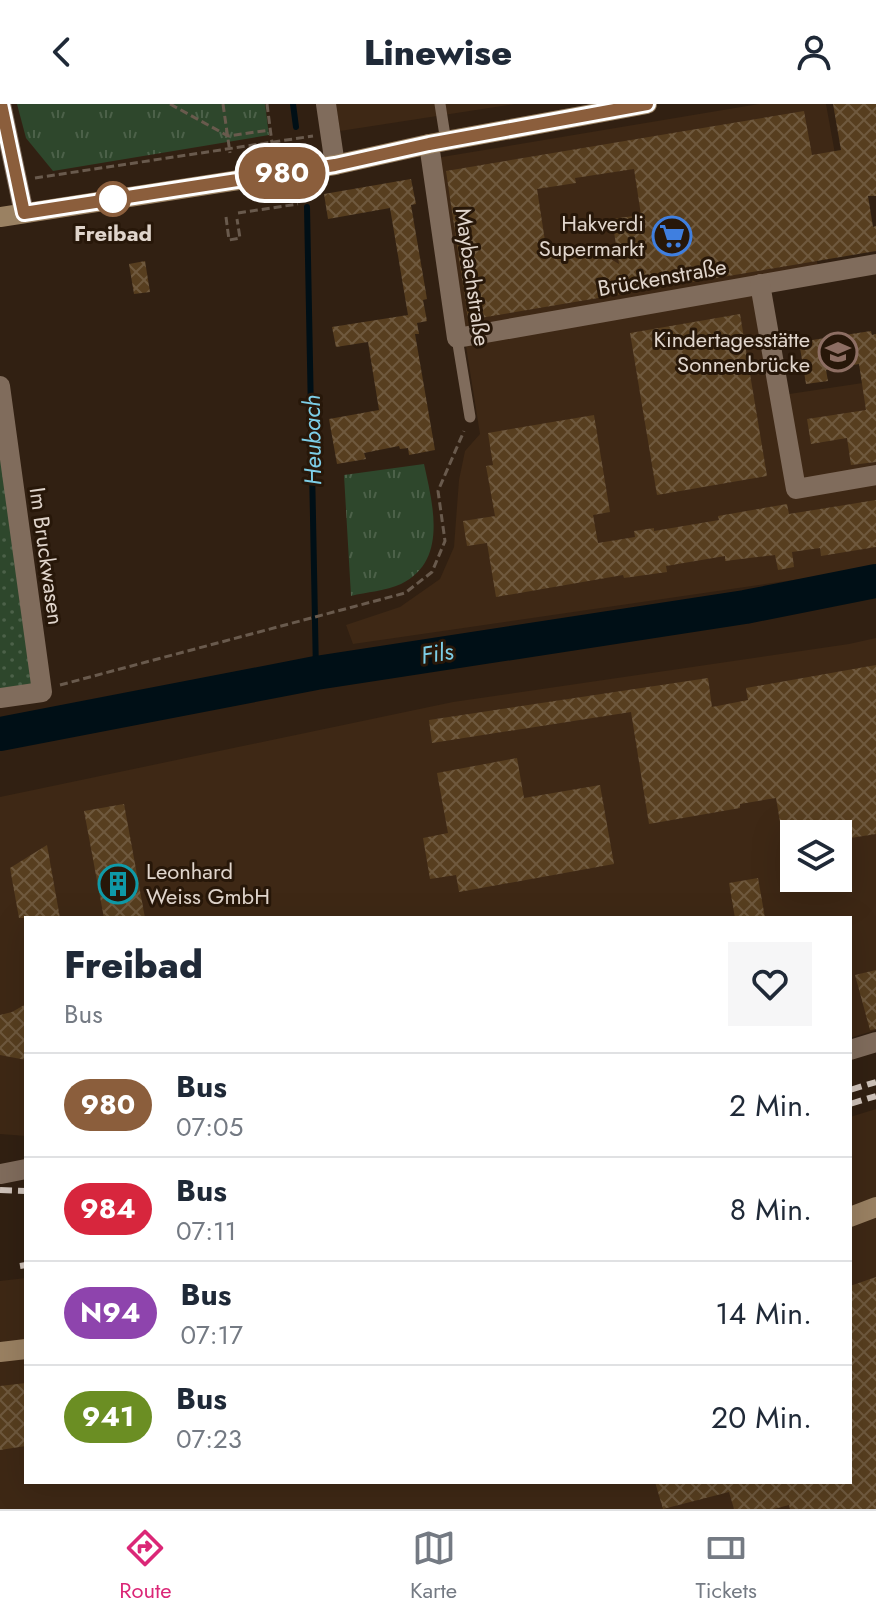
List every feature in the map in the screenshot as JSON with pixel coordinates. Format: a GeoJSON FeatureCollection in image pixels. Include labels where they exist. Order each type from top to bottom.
{"type":"FeatureCollection","features":[{"type":"Feature","properties":{"kind":"main road"},"geometry":{"type":"LineString","coordinates":[[0,217],[335,165],[647,104]]}},
{"type":"Feature","properties":{"kind":"main road"},"geometry":{"type":"LineString","coordinates":[[852,1216],[876,1207]]}},
{"type":"Feature","properties":{"kind":"main road"},"geometry":{"type":"LineString","coordinates":[[0,1352],[24,1349]]}},
{"type":"Feature","properties":{"kind":"street"},"geometry":{"type":"LineString","coordinates":[[1,104],[24,213]]}},
{"type":"Feature","properties":{"kind":"street"},"geometry":{"type":"LineString","coordinates":[[326,104],[335,165]]}},
{"type":"Feature","properties":{"kind":"street","name":"Maybachstraße"},"geometry":{"type":"LineString","coordinates":[[438,143],[457,338]]}},
{"type":"Feature","properties":{"kind":"street","name":"Brückenstraße"},"geometry":{"type":"LineString","coordinates":[[457,338],[876,264]]}},
{"type":"Feature","properties":{"kind":"street"},"geometry":{"type":"LineString","coordinates":[[760,284],[796,489],[876,475]]}},
{"type":"Feature","properties":{"kind":"street","name":"Im Bruckwasen"},"geometry":{"type":"LineString","coordinates":[[0,386],[42,692]]}},
{"type":"Feature","properties":{"kind":"street"},"geometry":{"type":"LineString","coordinates":[[0,698],[42,692]]}},
{"type":"Feature","properties":{"kind":"street"},"geometry":{"type":"LineString","coordinates":[[852,1049],[876,1042]]}},
{"type":"Feature","properties":{"kind":"street"},"geometry":{"type":"LineString","coordinates":[[1,1174],[24,1169]]}},
{"type":"Feature","properties":{"kind":"lane"},"geometry":{"type":"LineString","coordinates":[[438,143],[440,104]]}},
{"type":"Feature","properties":{"kind":"lane","name":"Maybachstraße"},"geometry":{"type":"LineString","coordinates":[[457,338],[470,417]]}},
{"type":"Feature","properties":{"kind":"path"},"geometry":{"type":"LineString","coordinates":[[170,104],[228,136],[270,130]]}},
{"type":"Feature","properties":{"kind":"path"},"geometry":{"type":"LineString","coordinates":[[223,104],[230,151]]}},
{"type":"Feature","properties":{"kind":"path"},"geometry":{"type":"LineString","coordinates":[[267,104],[272,143]]}},
{"type":"Feature","properties":{"kind":"path"},"geometry":{"type":"LineString","coordinates":[[18,180],[330,134]]}},
{"type":"Feature","properties":{"kind":"path"},"geometry":{"type":"LineString","coordinates":[[238,213],[298,204]]}},
{"type":"Feature","properties":{"kind":"path"},"geometry":{"type":"LineString","coordinates":[[226,217],[229,240],[240,238],[237,219]]}},
{"type":"Feature","properties":{"kind":"path"},"geometry":{"type":"LineString","coordinates":[[42,692],[405,593],[432,572],[445,541],[438,491],[470,417]]}},
{"type":"Feature","properties":{"kind":"shaded area"},"geometry":{"type":"Polygon","coordinates":[[[336,104],[515,104],[340,131],[336,104]]]}},
{"type":"Feature","properties":{"kind":"shaded area"},"geometry":{"type":"Polygon","coordinates":[[[759,104],[826,104],[843,198],[807,204],[818,267],[759,278],[776,396],[876,381],[876,568],[353,644],[346,625],[400,607],[440,579],[454,547],[459,480],[465,451],[480,434],[436,158],[759,104]]]}},
{"type":"Feature","properties":{"kind":"shaded area"},"geometry":{"type":"Polygon","coordinates":[[[876,638],[876,1030],[852,1037],[852,916],[24,916],[24,1136],[0,1134],[0,797],[453,702],[876,638]]]}},
{"type":"Feature","properties":{"kind":"shaded area"},"geometry":{"type":"Polygon","coordinates":[[[876,1109],[876,1509],[0,1509],[0,1281],[24,1278],[24,1484],[852,1484],[852,1116],[876,1109]]]}},
{"type":"Feature","properties":{"kind":"green space"},"geometry":{"type":"Polygon","coordinates":[[[17,104],[265,104],[269,135],[53,171],[26,138],[17,104]]]}},
{"type":"Feature","properties":{"kind":"green space"},"geometry":{"type":"Polygon","coordinates":[[[0,417],[39,698],[0,706],[0,417]]]}},
{"type":"Feature","properties":{"kind":"green space"},"geometry":{"type":"Polygon","coordinates":[[[424,464],[434,531],[426,561],[416,574],[401,584],[351,596],[344,475],[424,464]]]}},
{"type":"Feature","properties":{"kind":"building"},"geometry":{"type":"Polygon","coordinates":[[[833,104],[876,104],[876,196],[868,196],[873,227],[876,226],[876,251],[468,320],[446,171],[804,111],[812,155],[841,150],[833,104]],[[634,169],[575,178],[576,183],[537,189],[547,254],[591,247],[619,264],[612,219],[641,215],[634,169]]]}},
{"type":"Feature","properties":{"kind":"building"},"geometry":{"type":"Polygon","coordinates":[[[411,179],[416,204],[411,205],[427,299],[423,300],[427,321],[417,323],[419,334],[415,334],[435,450],[409,455],[408,448],[400,449],[399,446],[364,453],[366,459],[337,464],[329,419],[379,410],[368,342],[336,347],[332,327],[408,315],[390,208],[328,219],[324,194],[411,179]]]}},
{"type":"Feature","properties":{"kind":"building"},"geometry":{"type":"Polygon","coordinates":[[[145,261],[150,292],[134,294],[129,264],[145,261]]]}},
{"type":"Feature","properties":{"kind":"building"},"geometry":{"type":"Polygon","coordinates":[[[740,314],[767,476],[657,495],[630,333],[740,314]]]}},
{"type":"Feature","properties":{"kind":"building"},"geometry":{"type":"Polygon","coordinates":[[[871,331],[872,335],[876,334],[876,462],[851,465],[847,438],[811,444],[807,419],[866,410],[859,364],[826,370],[828,381],[806,384],[799,342],[871,331]]]}},
{"type":"Feature","properties":{"kind":"building"},"geometry":{"type":"Polygon","coordinates":[[[594,415],[610,512],[593,515],[598,543],[635,537],[634,531],[654,528],[654,531],[719,520],[718,516],[787,504],[789,514],[876,500],[876,547],[821,556],[820,548],[792,552],[794,567],[778,570],[775,555],[725,561],[725,556],[666,566],[667,572],[624,578],[623,575],[496,597],[487,543],[467,546],[463,521],[495,516],[486,466],[493,465],[488,433],[594,415]]]}},
{"type":"Feature","properties":{"kind":"building"},"geometry":{"type":"Polygon","coordinates":[[[876,665],[876,834],[852,838],[852,820],[780,822],[776,798],[740,804],[740,808],[649,824],[631,712],[432,743],[429,720],[708,678],[712,707],[748,700],[746,688],[876,665]]]}},
{"type":"Feature","properties":{"kind":"building"},"geometry":{"type":"Polygon","coordinates":[[[517,758],[524,798],[600,785],[614,864],[459,892],[456,875],[430,879],[423,838],[448,833],[437,773],[517,758]]]}},
{"type":"Feature","properties":{"kind":"building"},"geometry":{"type":"Polygon","coordinates":[[[124,804],[145,916],[104,916],[84,811],[124,804]]]}},
{"type":"Feature","properties":{"kind":"building"},"geometry":{"type":"Polygon","coordinates":[[[47,845],[60,916],[19,918],[10,868],[47,845]]]}},
{"type":"Feature","properties":{"kind":"building"},"geometry":{"type":"Polygon","coordinates":[[[758,878],[765,916],[735,916],[729,883],[758,878]]]}},
{"type":"Feature","properties":{"kind":"building"},"geometry":{"type":"Polygon","coordinates":[[[876,970],[876,1029],[870,1030],[855,975],[876,970]]]}},
{"type":"Feature","properties":{"kind":"building"},"geometry":{"type":"Polygon","coordinates":[[[24,1005],[24,1060],[0,1055],[0,1015],[24,1005]]]}},
{"type":"Feature","properties":{"kind":"building"},"geometry":{"type":"Polygon","coordinates":[[[876,1277],[876,1509],[790,1509],[789,1505],[774,1509],[734,1509],[729,1492],[663,1509],[656,1484],[852,1484],[852,1285],[876,1277]]]}},
{"type":"Feature","properties":{"kind":"building"},"geometry":{"type":"Polygon","coordinates":[[[24,1383],[24,1446],[0,1450],[0,1386],[24,1383]]]}},
{"type":"Feature","properties":{"kind":"waterway","name":"Heubach"},"geometry":{"type":"LineString","coordinates":[[293,104],[296,127]]}},
{"type":"Feature","properties":{"kind":"waterway","name":"Heubach"},"geometry":{"type":"LineString","coordinates":[[307,207],[316,673]]}},
{"type":"Feature","properties":{"kind":"waterway","name":"Fils"},"geometry":{"type":"LineString","coordinates":[[0,734],[316,673],[745,607],[876,581]]}},
{"type":"Feature","properties":{"kind":"railway"},"geometry":{"type":"LineString","coordinates":[[852,1089],[876,1082]]}},
{"type":"Feature","properties":{"kind":"railway"},"geometry":{"type":"LineString","coordinates":[[852,1103],[876,1096]]}},
{"type":"Feature","properties":{"kind":"railway"},"geometry":{"type":"LineString","coordinates":[[0,1190],[24,1191]]}},
{"type":"Feature","properties":{"kind":"railway"},"geometry":{"type":"LineString","coordinates":[[20,1266],[24,1265]]}},
{"type":"Feature","properties":{"kind":"bus line","name":"980"},"geometry":{"type":"LineString","coordinates":[[1,104],[24,213],[335,165],[429,144],[647,104]]}},
{"type":"Feature","properties":{"kind":"place","name":"Freibad"},"geometry":{"type":"Point","coordinates":[113,199]}},
{"type":"Feature","properties":{"kind":"place","name":"Hakverdi Supermarkt"},"geometry":{"type":"Point","coordinates":[672,236]}},
{"type":"Feature","properties":{"kind":"place","name":"Kindertagesstätte Sonnenbrücke"},"geometry":{"type":"Point","coordinates":[838,352]}},
{"type":"Feature","properties":{"kind":"place","name":"Leonhard Weiss GmbH"},"geometry":{"type":"Point","coordinates":[118,884]}}]}
